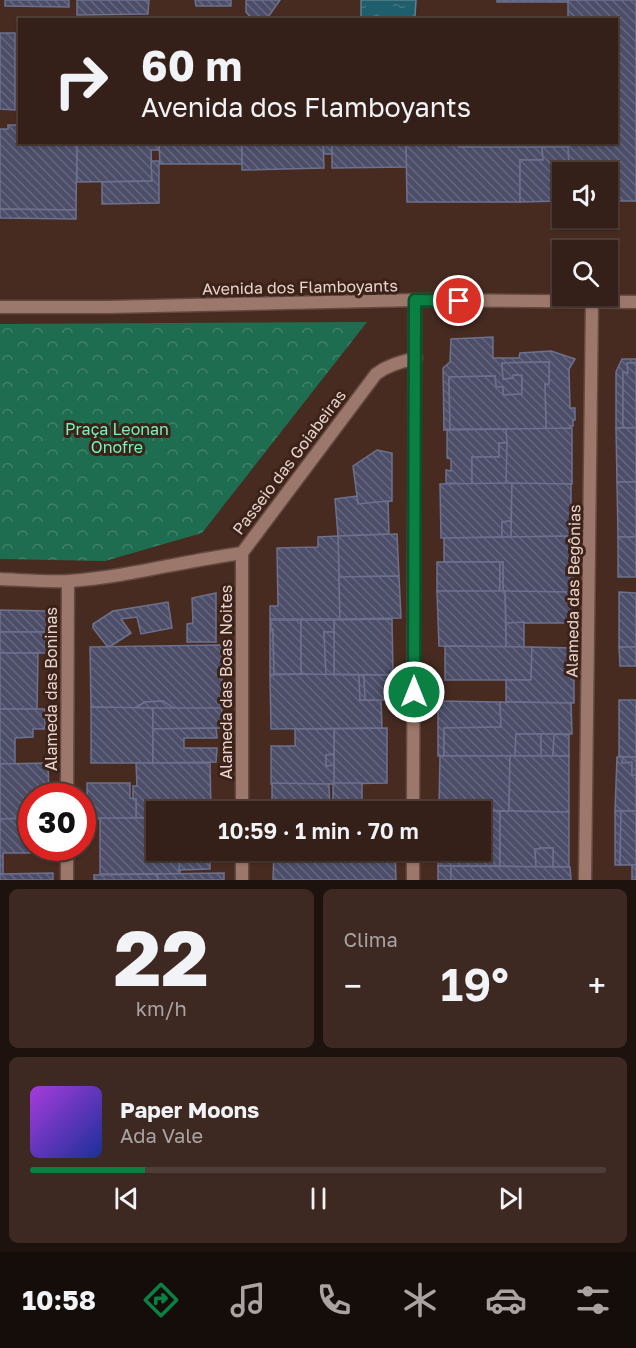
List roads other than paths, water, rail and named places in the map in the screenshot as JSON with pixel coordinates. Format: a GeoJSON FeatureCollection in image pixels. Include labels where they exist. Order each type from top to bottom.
{"type":"FeatureCollection","features":[{"type":"Feature","properties":{"kind":"street","name":"Avenida dos Flamboyants"},"geometry":{"type":"LineString","coordinates":[[0,308],[108,308],[415,300],[552,302]]}},
{"type":"Feature","properties":{"kind":"street"},"geometry":{"type":"LineString","coordinates":[[413,801],[415,300]]}},
{"type":"Feature","properties":{"kind":"street","name":"Avenida dos Flamboyants"},"geometry":{"type":"LineString","coordinates":[[618,302],[636,302]]}},
{"type":"Feature","properties":{"kind":"street","name":"Alameda das Begônias"},"geometry":{"type":"LineString","coordinates":[[585,880],[592,306]]}},
{"type":"Feature","properties":{"kind":"street","name":"Passeio das Goiabeiras"},"geometry":{"type":"LineString","coordinates":[[0,579],[68,581],[242,553],[376,374],[395,363],[416,358]]}},
{"type":"Feature","properties":{"kind":"street","name":"Alameda das Boas Noites"},"geometry":{"type":"LineString","coordinates":[[242,553],[242,801]]}},
{"type":"Feature","properties":{"kind":"street","name":"Alameda das Boninas"},"geometry":{"type":"LineString","coordinates":[[67,783],[68,581]]}},
{"type":"Feature","properties":{"kind":"street"},"geometry":{"type":"LineString","coordinates":[[67,861],[67,880]]}},
{"type":"Feature","properties":{"kind":"street"},"geometry":{"type":"LineString","coordinates":[[242,861],[242,880]]}},
{"type":"Feature","properties":{"kind":"street"},"geometry":{"type":"LineString","coordinates":[[413,861],[413,880]]}},
{"type":"Feature","properties":{"kind":"water"},"geometry":{"type":"Polygon","coordinates":[[[361,0],[416,0],[414,18],[361,17],[361,0]]]}},
{"type":"Feature","properties":{"kind":"park label","name":"Praça Leonan Onofre"},"geometry":{"type":"Point","coordinates":[117,438]}}]}
